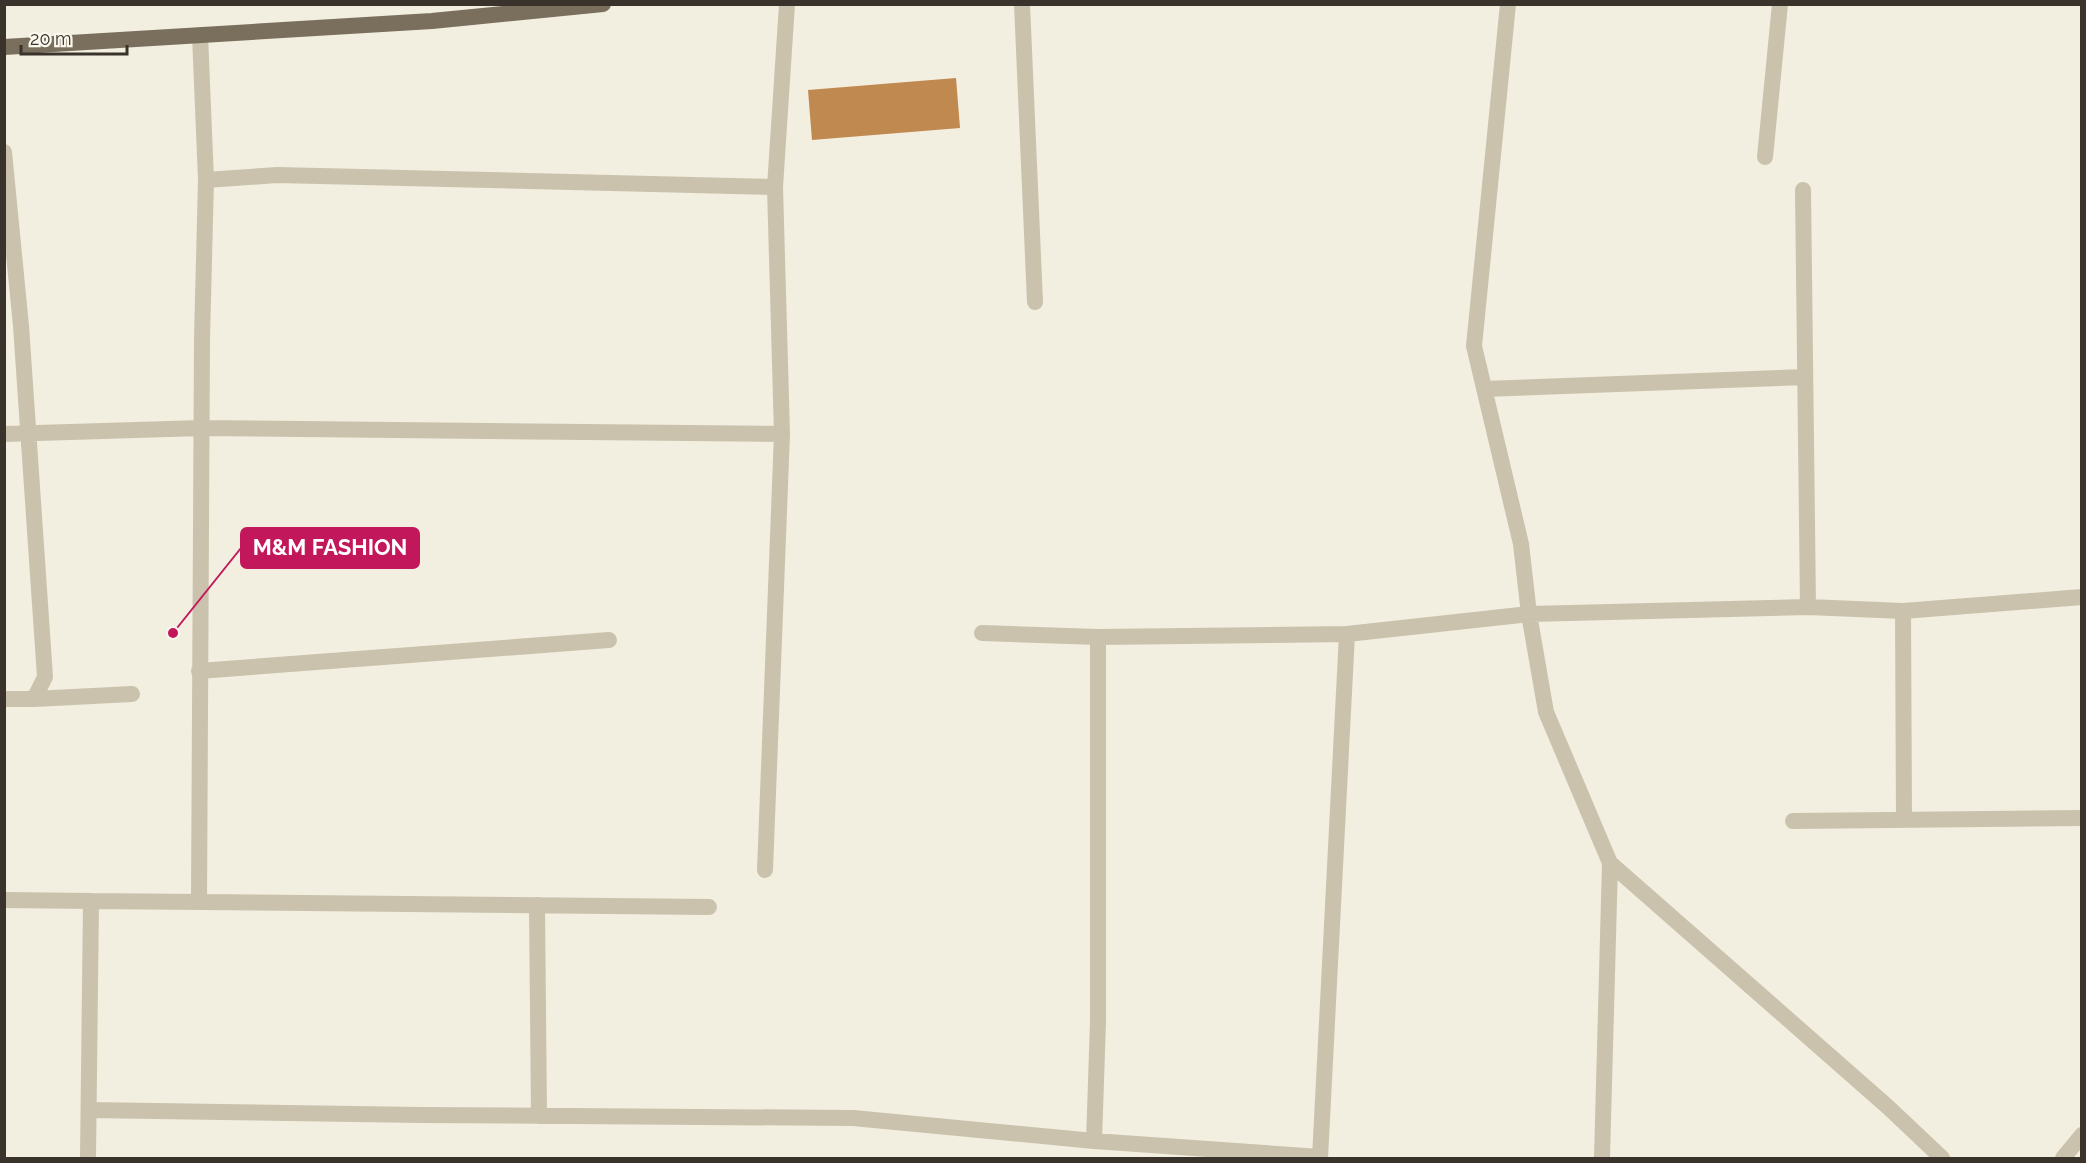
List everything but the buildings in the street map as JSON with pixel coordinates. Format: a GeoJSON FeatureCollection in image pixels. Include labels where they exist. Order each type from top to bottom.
{"type":"FeatureCollection","features":[{"type":"Feature","properties":{"kind":"main road"},"geometry":{"type":"LineString","coordinates":[[4,47],[432,21],[603,4]]}},
{"type":"Feature","properties":{"kind":"street"},"geometry":{"type":"LineString","coordinates":[[765,870],[782,434],[775,187],[787,4]]}},
{"type":"Feature","properties":{"kind":"street"},"geometry":{"type":"LineString","coordinates":[[1022,4],[1035,302]]}},
{"type":"Feature","properties":{"kind":"street"},"geometry":{"type":"LineString","coordinates":[[1508,4],[1474,346],[1521,544],[1529,614],[1546,712],[1610,863],[1602,1158]]}},
{"type":"Feature","properties":{"kind":"street"},"geometry":{"type":"LineString","coordinates":[[1765,157],[1780,4]]}},
{"type":"Feature","properties":{"kind":"street"},"geometry":{"type":"LineString","coordinates":[[199,902],[202,339],[206,180],[200,35]]}},
{"type":"Feature","properties":{"kind":"street"},"geometry":{"type":"LineString","coordinates":[[4,152],[21,326],[45,677],[34,699]]}},
{"type":"Feature","properties":{"kind":"street"},"geometry":{"type":"LineString","coordinates":[[206,180],[277,175],[775,187]]}},
{"type":"Feature","properties":{"kind":"street"},"geometry":{"type":"LineString","coordinates":[[1803,190],[1808,607]]}},
{"type":"Feature","properties":{"kind":"street"},"geometry":{"type":"LineString","coordinates":[[1484,389],[1805,377]]}},
{"type":"Feature","properties":{"kind":"street"},"geometry":{"type":"LineString","coordinates":[[4,434],[202,428],[782,434]]}},
{"type":"Feature","properties":{"kind":"street"},"geometry":{"type":"LineString","coordinates":[[982,633],[1098,637],[1347,634],[1529,614],[1808,607],[1903,611],[2082,597]]}},
{"type":"Feature","properties":{"kind":"street"},"geometry":{"type":"LineString","coordinates":[[1903,611],[1904,820]]}},
{"type":"Feature","properties":{"kind":"street"},"geometry":{"type":"LineString","coordinates":[[88,1110],[853,1118],[1094,1141],[1320,1158],[1347,634]]}},
{"type":"Feature","properties":{"kind":"street"},"geometry":{"type":"LineString","coordinates":[[1094,1141],[1098,1022],[1098,637]]}},
{"type":"Feature","properties":{"kind":"street"},"geometry":{"type":"LineString","coordinates":[[199,671],[609,640]]}},
{"type":"Feature","properties":{"kind":"street"},"geometry":{"type":"LineString","coordinates":[[4,699],[132,694]]}},
{"type":"Feature","properties":{"kind":"street"},"geometry":{"type":"LineString","coordinates":[[1793,821],[2082,818]]}},
{"type":"Feature","properties":{"kind":"street"},"geometry":{"type":"LineString","coordinates":[[1610,863],[1888,1107],[1942,1158]]}},
{"type":"Feature","properties":{"kind":"street"},"geometry":{"type":"LineString","coordinates":[[4,900],[710,907]]}},
{"type":"Feature","properties":{"kind":"street"},"geometry":{"type":"LineString","coordinates":[[88,1158],[91,901]]}},
{"type":"Feature","properties":{"kind":"street"},"geometry":{"type":"LineString","coordinates":[[537,905],[538,1116]]}},
{"type":"Feature","properties":{"kind":"street"},"geometry":{"type":"LineString","coordinates":[[2063,1158],[2082,1135]]}},
{"type":"Feature","properties":{"kind":"place","name":"M&M FASHION"},"geometry":{"type":"Point","coordinates":[173,633]}}]}
